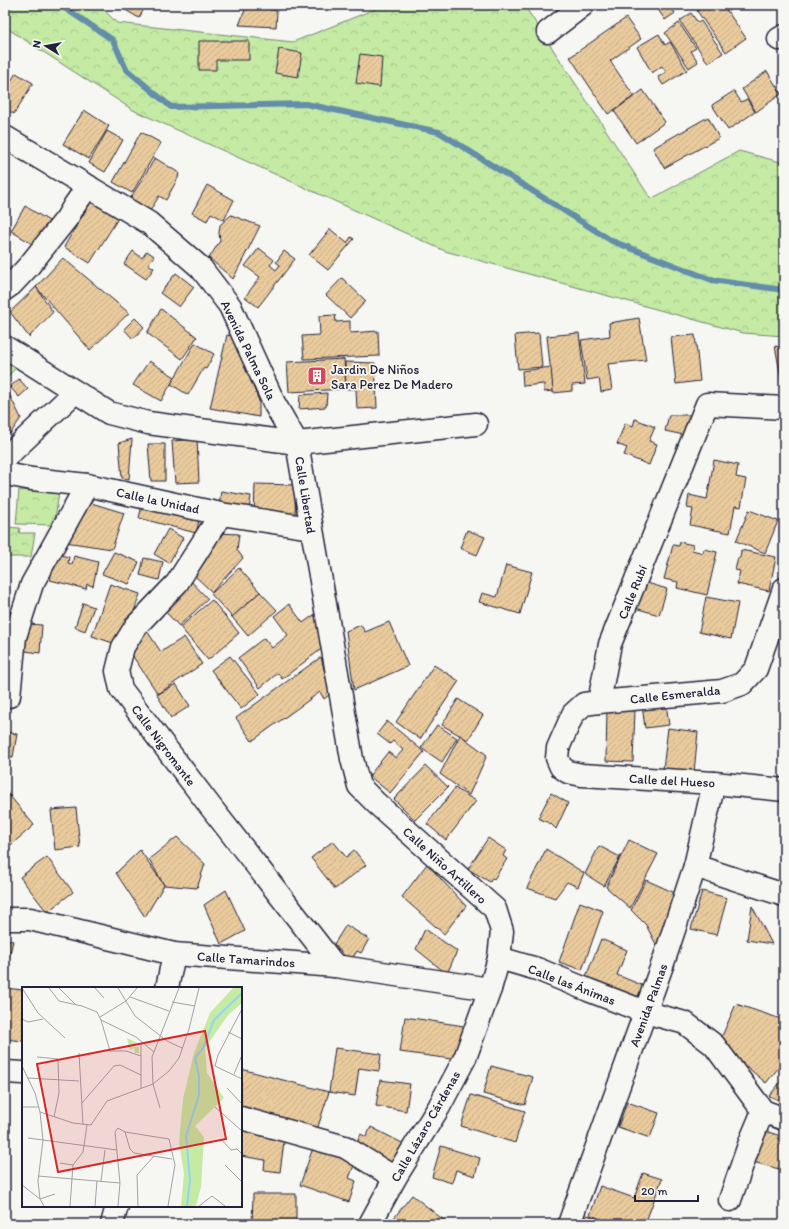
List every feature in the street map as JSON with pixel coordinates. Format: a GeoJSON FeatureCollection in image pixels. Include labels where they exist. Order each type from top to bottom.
{"type":"FeatureCollection","features":[{"type":"Feature","properties":{"kind":"street"},"geometry":{"type":"LineString","coordinates":[[548,32],[583,5]]}},
{"type":"Feature","properties":{"kind":"street","name":"Avenida Palma Sola"},"geometry":{"type":"LineString","coordinates":[[5,137],[150,223],[201,268],[230,306],[274,403],[297,443]]}},
{"type":"Feature","properties":{"kind":"street"},"geometry":{"type":"LineString","coordinates":[[5,289],[12,284],[28,267],[67,218],[88,186]]}},
{"type":"Feature","properties":{"kind":"street","name":"Calle Libertad"},"geometry":{"type":"LineString","coordinates":[[5,346],[109,413],[148,423],[297,443],[352,759],[359,786]]}},
{"type":"Feature","properties":{"kind":"street"},"geometry":{"type":"LineString","coordinates":[[5,458],[75,392]]}},
{"type":"Feature","properties":{"kind":"street","name":"Calle Rubí"},"geometry":{"type":"LineString","coordinates":[[599,702],[610,644],[707,404],[784,408]]}},
{"type":"Feature","properties":{"kind":"street"},"geometry":{"type":"LineString","coordinates":[[297,443],[476,424]]}},
{"type":"Feature","properties":{"kind":"street","name":"Calle la Unidad"},"geometry":{"type":"LineString","coordinates":[[5,474],[32,479],[87,485],[221,514],[311,528]]}},
{"type":"Feature","properties":{"kind":"street"},"geometry":{"type":"LineString","coordinates":[[5,696],[9,696],[15,638],[32,584],[87,485]]}},
{"type":"Feature","properties":{"kind":"street","name":"Calle Nigromante"},"geometry":{"type":"LineString","coordinates":[[221,514],[177,583],[136,626],[123,647],[117,671],[121,689],[335,966]]}},
{"type":"Feature","properties":{"kind":"street","name":"Calle Esmeralda"},"geometry":{"type":"LineString","coordinates":[[599,702],[722,691],[742,684],[756,669],[784,589]]}},
{"type":"Feature","properties":{"kind":"street","name":"Calle del Hueso"},"geometry":{"type":"LineString","coordinates":[[599,702],[584,704],[573,714],[558,748],[557,758],[561,767],[568,772],[582,775],[714,783],[784,790]]}},
{"type":"Feature","properties":{"kind":"street","name":"Avenida Palmas"},"geometry":{"type":"LineString","coordinates":[[569,1224],[664,960],[695,866],[714,783]]}},
{"type":"Feature","properties":{"kind":"street","name":"Calle Niño Artillero"},"geometry":{"type":"LineString","coordinates":[[359,786],[376,803],[495,909],[502,931],[499,958]]}},
{"type":"Feature","properties":{"kind":"street"},"geometry":{"type":"LineString","coordinates":[[695,866],[784,895]]}},
{"type":"Feature","properties":{"kind":"street","name":"Calle Tamarindos"},"geometry":{"type":"LineString","coordinates":[[5,919],[30,919],[174,954],[335,966],[490,989]]}},
{"type":"Feature","properties":{"kind":"street"},"geometry":{"type":"LineString","coordinates":[[167,987],[174,954]]}},
{"type":"Feature","properties":{"kind":"street","name":"Calle Lázaro Cárdenas"},"geometry":{"type":"LineString","coordinates":[[370,1224],[395,1178],[439,1108],[465,1058],[490,989],[499,958]]}},
{"type":"Feature","properties":{"kind":"street","name":"Calle las Ánimas"},"geometry":{"type":"LineString","coordinates":[[499,958],[537,969],[645,1012],[685,1024],[714,1045],[763,1111]]}},
{"type":"Feature","properties":{"kind":"street"},"geometry":{"type":"LineString","coordinates":[[5,1072],[22,1073]]}},
{"type":"Feature","properties":{"kind":"street"},"geometry":{"type":"LineString","coordinates":[[730,1200],[750,1142],[763,1111],[784,1120]]}},
{"type":"Feature","properties":{"kind":"street"},"geometry":{"type":"LineString","coordinates":[[242,1118],[344,1147],[395,1178]]}},
{"type":"Feature","properties":{"kind":"street"},"geometry":{"type":"LineString","coordinates":[[112,1224],[116,1207]]}},
{"type":"Feature","properties":{"kind":"green space"},"geometry":{"type":"Polygon","coordinates":[[[5,5],[99,5],[117,23],[293,42],[385,5],[524,5],[651,199],[739,151],[784,163],[784,336],[743,333],[445,251],[133,110],[5,27],[5,5]]]}},
{"type":"Feature","properties":{"kind":"green space"},"geometry":{"type":"Polygon","coordinates":[[[5,355],[19,365],[5,379],[5,355]]]}},
{"type":"Feature","properties":{"kind":"green space"},"geometry":{"type":"Polygon","coordinates":[[[19,490],[59,493],[54,525],[16,524],[19,490]]]}},
{"type":"Feature","properties":{"kind":"green space"},"geometry":{"type":"Polygon","coordinates":[[[5,527],[20,528],[19,533],[35,533],[31,557],[5,557],[5,527]]]}},
{"type":"Feature","properties":{"kind":"building"},"geometry":{"type":"Polygon","coordinates":[[[117,5],[146,5],[139,18],[117,5]]]}},
{"type":"Feature","properties":{"kind":"building"},"geometry":{"type":"Polygon","coordinates":[[[247,5],[269,5],[268,9],[277,11],[276,27],[239,25],[247,5]]]}},
{"type":"Feature","properties":{"kind":"building"},"geometry":{"type":"Polygon","coordinates":[[[655,5],[669,5],[675,13],[665,20],[655,5]]]}},
{"type":"Feature","properties":{"kind":"building"},"geometry":{"type":"Polygon","coordinates":[[[706,5],[723,5],[746,38],[726,52],[697,11],[706,5]]]}},
{"type":"Feature","properties":{"kind":"building"},"geometry":{"type":"Polygon","coordinates":[[[691,13],[698,23],[701,21],[723,53],[708,63],[680,21],[691,13]]]}},
{"type":"Feature","properties":{"kind":"building"},"geometry":{"type":"Polygon","coordinates":[[[626,18],[641,39],[610,61],[634,96],[608,114],[570,57],[626,18]]]}},
{"type":"Feature","properties":{"kind":"building"},"geometry":{"type":"Polygon","coordinates":[[[679,23],[696,48],[691,51],[698,62],[689,68],[665,33],[679,23]]]}},
{"type":"Feature","properties":{"kind":"building"},"geometry":{"type":"Polygon","coordinates":[[[659,34],[665,45],[670,42],[687,70],[663,85],[658,77],[666,72],[662,66],[652,73],[637,47],[659,34]]]}},
{"type":"Feature","properties":{"kind":"building"},"geometry":{"type":"Polygon","coordinates":[[[199,41],[249,41],[249,60],[216,60],[216,70],[199,70],[199,41]]]}},
{"type":"Feature","properties":{"kind":"building"},"geometry":{"type":"Polygon","coordinates":[[[279,49],[302,53],[298,77],[275,73],[279,49]]]}},
{"type":"Feature","properties":{"kind":"building"},"geometry":{"type":"Polygon","coordinates":[[[360,54],[382,57],[380,87],[356,83],[360,54]]]}},
{"type":"Feature","properties":{"kind":"building"},"geometry":{"type":"Polygon","coordinates":[[[767,71],[781,94],[756,112],[742,89],[767,71]]]}},
{"type":"Feature","properties":{"kind":"building"},"geometry":{"type":"Polygon","coordinates":[[[16,73],[33,83],[14,114],[5,108],[5,91],[16,73]]]}},
{"type":"Feature","properties":{"kind":"building"},"geometry":{"type":"Polygon","coordinates":[[[643,90],[665,122],[636,143],[614,111],[643,90]]]}},
{"type":"Feature","properties":{"kind":"building"},"geometry":{"type":"Polygon","coordinates":[[[734,91],[741,102],[747,99],[755,112],[728,130],[712,105],[734,91]]]}},
{"type":"Feature","properties":{"kind":"building"},"geometry":{"type":"Polygon","coordinates":[[[84,110],[109,126],[89,159],[63,144],[84,110]]]}},
{"type":"Feature","properties":{"kind":"building"},"geometry":{"type":"Polygon","coordinates":[[[708,117],[719,138],[664,168],[653,148],[708,117]]]}},
{"type":"Feature","properties":{"kind":"building"},"geometry":{"type":"Polygon","coordinates":[[[107,131],[123,140],[105,172],[89,163],[107,131]]]}},
{"type":"Feature","properties":{"kind":"building"},"geometry":{"type":"Polygon","coordinates":[[[141,132],[161,143],[132,193],[113,182],[141,132]]]}},
{"type":"Feature","properties":{"kind":"building"},"geometry":{"type":"Polygon","coordinates":[[[155,158],[179,173],[179,176],[166,200],[159,196],[150,211],[130,199],[155,158]]]}},
{"type":"Feature","properties":{"kind":"building"},"geometry":{"type":"Polygon","coordinates":[[[207,185],[234,200],[224,220],[211,213],[207,221],[192,213],[207,185]]]}},
{"type":"Feature","properties":{"kind":"building"},"geometry":{"type":"Polygon","coordinates":[[[94,196],[122,212],[90,263],[64,247],[94,196]]]}},
{"type":"Feature","properties":{"kind":"building"},"geometry":{"type":"Polygon","coordinates":[[[25,206],[54,224],[39,248],[11,231],[25,206]]]}},
{"type":"Feature","properties":{"kind":"building"},"geometry":{"type":"Polygon","coordinates":[[[231,215],[260,226],[233,279],[209,258],[220,241],[220,225],[231,215]]]}},
{"type":"Feature","properties":{"kind":"building"},"geometry":{"type":"Polygon","coordinates":[[[330,229],[347,243],[351,237],[354,239],[328,270],[309,255],[330,229]]]}},
{"type":"Feature","properties":{"kind":"building"},"geometry":{"type":"Polygon","coordinates":[[[259,248],[274,260],[270,265],[276,270],[280,265],[276,262],[284,251],[295,259],[258,307],[245,297],[260,277],[245,266],[259,248]]]}},
{"type":"Feature","properties":{"kind":"building"},"geometry":{"type":"Polygon","coordinates":[[[133,251],[142,258],[147,251],[154,256],[148,264],[154,268],[146,279],[124,264],[133,251]]]}},
{"type":"Feature","properties":{"kind":"building"},"geometry":{"type":"Polygon","coordinates":[[[63,258],[129,313],[90,350],[36,287],[63,258]]]}},
{"type":"Feature","properties":{"kind":"building"},"geometry":{"type":"Polygon","coordinates":[[[176,273],[194,287],[179,307],[160,293],[176,273]]]}},
{"type":"Feature","properties":{"kind":"building"},"geometry":{"type":"Polygon","coordinates":[[[342,278],[366,301],[350,318],[326,295],[342,278]]]}},
{"type":"Feature","properties":{"kind":"building"},"geometry":{"type":"Polygon","coordinates":[[[36,287],[53,312],[29,337],[10,312],[36,287]]]}},
{"type":"Feature","properties":{"kind":"building"},"geometry":{"type":"Polygon","coordinates":[[[161,309],[197,337],[182,359],[147,333],[161,309]]]}},
{"type":"Feature","properties":{"kind":"building"},"geometry":{"type":"Polygon","coordinates":[[[335,315],[336,322],[350,321],[350,333],[378,331],[379,356],[304,359],[302,336],[320,335],[319,316],[335,315]]]}},
{"type":"Feature","properties":{"kind":"building"},"geometry":{"type":"Polygon","coordinates":[[[135,318],[144,327],[133,339],[124,329],[135,318]]]}},
{"type":"Feature","properties":{"kind":"building"},"geometry":{"type":"Polygon","coordinates":[[[639,318],[646,360],[608,364],[612,390],[601,392],[599,378],[587,380],[581,340],[610,336],[609,323],[639,318]]]}},
{"type":"Feature","properties":{"kind":"building"},"geometry":{"type":"Polygon","coordinates":[[[539,333],[542,367],[518,369],[515,335],[539,333]]]}},
{"type":"Feature","properties":{"kind":"building"},"geometry":{"type":"Polygon","coordinates":[[[579,333],[585,384],[572,385],[572,391],[553,393],[547,336],[579,333]]]}},
{"type":"Feature","properties":{"kind":"building"},"geometry":{"type":"Polygon","coordinates":[[[227,335],[233,336],[259,401],[259,417],[210,408],[227,335]]]}},
{"type":"Feature","properties":{"kind":"building"},"geometry":{"type":"Polygon","coordinates":[[[695,335],[700,381],[676,384],[671,337],[695,335]]]}},
{"type":"Feature","properties":{"kind":"building"},"geometry":{"type":"Polygon","coordinates":[[[195,343],[214,354],[206,369],[204,368],[188,395],[171,384],[195,343]]]}},
{"type":"Feature","properties":{"kind":"building"},"geometry":{"type":"Polygon","coordinates":[[[775,346],[784,348],[783,388],[775,346]]]}},
{"type":"Feature","properties":{"kind":"building","name":"Jardin De Niños Sara Perez De Madero"},"geometry":{"type":"Polygon","coordinates":[[[344,359],[346,389],[289,392],[287,362],[344,359]]]}},
{"type":"Feature","properties":{"kind":"building"},"geometry":{"type":"Polygon","coordinates":[[[149,361],[175,377],[161,401],[133,385],[149,361]]]}},
{"type":"Feature","properties":{"kind":"building"},"geometry":{"type":"Polygon","coordinates":[[[345,362],[375,363],[377,408],[357,409],[356,389],[346,389],[345,362]]]}},
{"type":"Feature","properties":{"kind":"building"},"geometry":{"type":"Polygon","coordinates":[[[551,367],[553,391],[544,392],[544,384],[523,386],[522,371],[551,367]]]}},
{"type":"Feature","properties":{"kind":"building"},"geometry":{"type":"Polygon","coordinates":[[[19,379],[28,389],[19,397],[10,387],[19,379]]]}},
{"type":"Feature","properties":{"kind":"building"},"geometry":{"type":"Polygon","coordinates":[[[6,388],[21,418],[10,434],[5,429],[6,388]]]}},
{"type":"Feature","properties":{"kind":"building"},"geometry":{"type":"Polygon","coordinates":[[[327,393],[326,407],[299,409],[300,395],[327,393]]]}},
{"type":"Feature","properties":{"kind":"building"},"geometry":{"type":"Polygon","coordinates":[[[669,415],[692,415],[684,435],[665,431],[669,415]]]}},
{"type":"Feature","properties":{"kind":"building"},"geometry":{"type":"Polygon","coordinates":[[[635,419],[655,427],[649,441],[657,444],[649,465],[624,455],[627,448],[617,444],[625,423],[633,426],[635,419]]]}},
{"type":"Feature","properties":{"kind":"building"},"geometry":{"type":"Polygon","coordinates":[[[132,439],[129,479],[122,478],[119,443],[132,439]]]}},
{"type":"Feature","properties":{"kind":"building"},"geometry":{"type":"Polygon","coordinates":[[[197,439],[199,482],[175,483],[172,441],[197,439]]]}},
{"type":"Feature","properties":{"kind":"building"},"geometry":{"type":"Polygon","coordinates":[[[148,444],[165,444],[165,481],[151,481],[148,444]]]}},
{"type":"Feature","properties":{"kind":"building"},"geometry":{"type":"Polygon","coordinates":[[[714,460],[738,465],[736,477],[746,479],[741,507],[735,506],[730,533],[690,525],[693,509],[687,508],[689,495],[707,499],[714,460]]]}},
{"type":"Feature","properties":{"kind":"building"},"geometry":{"type":"Polygon","coordinates":[[[255,484],[296,485],[295,516],[254,515],[255,484]]]}},
{"type":"Feature","properties":{"kind":"building"},"geometry":{"type":"Polygon","coordinates":[[[221,491],[251,496],[248,518],[218,513],[221,491]]]}},
{"type":"Feature","properties":{"kind":"building"},"geometry":{"type":"Polygon","coordinates":[[[144,498],[201,513],[196,533],[139,518],[144,498]]]}},
{"type":"Feature","properties":{"kind":"building"},"geometry":{"type":"Polygon","coordinates":[[[88,502],[124,513],[112,549],[65,542],[88,502]]]}},
{"type":"Feature","properties":{"kind":"building"},"geometry":{"type":"Polygon","coordinates":[[[749,510],[778,521],[765,553],[736,541],[749,510]]]}},
{"type":"Feature","properties":{"kind":"building"},"geometry":{"type":"Polygon","coordinates":[[[168,529],[183,538],[169,563],[154,554],[168,529]]]}},
{"type":"Feature","properties":{"kind":"building"},"geometry":{"type":"Polygon","coordinates":[[[467,530],[485,537],[477,555],[460,548],[467,530]]]}},
{"type":"Feature","properties":{"kind":"building"},"geometry":{"type":"Polygon","coordinates":[[[217,533],[239,534],[237,550],[243,558],[212,592],[195,576],[192,580],[213,543],[216,543],[217,533]]]}},
{"type":"Feature","properties":{"kind":"building"},"geometry":{"type":"Polygon","coordinates":[[[680,542],[693,545],[692,550],[703,553],[704,549],[717,552],[707,595],[677,588],[678,582],[664,579],[673,545],[679,546],[680,542]]]}},
{"type":"Feature","properties":{"kind":"building"},"geometry":{"type":"Polygon","coordinates":[[[741,550],[776,557],[769,591],[737,584],[740,571],[735,570],[738,558],[740,558],[741,550]]]}},
{"type":"Feature","properties":{"kind":"building"},"geometry":{"type":"Polygon","coordinates":[[[114,552],[139,562],[129,584],[102,574],[114,552]]]}},
{"type":"Feature","properties":{"kind":"building"},"geometry":{"type":"Polygon","coordinates":[[[56,554],[69,557],[68,563],[72,564],[74,556],[98,562],[93,586],[87,584],[86,589],[50,580],[56,554]]]}},
{"type":"Feature","properties":{"kind":"building"},"geometry":{"type":"Polygon","coordinates":[[[144,558],[163,562],[159,580],[140,575],[144,558]]]}},
{"type":"Feature","properties":{"kind":"building"},"geometry":{"type":"Polygon","coordinates":[[[506,565],[532,572],[520,614],[479,602],[482,593],[497,597],[506,565]]]}},
{"type":"Feature","properties":{"kind":"building"},"geometry":{"type":"Polygon","coordinates":[[[239,568],[260,592],[232,617],[211,594],[239,568]]]}},
{"type":"Feature","properties":{"kind":"building"},"geometry":{"type":"Polygon","coordinates":[[[188,578],[208,599],[179,626],[159,605],[188,578]]]}},
{"type":"Feature","properties":{"kind":"building"},"geometry":{"type":"Polygon","coordinates":[[[644,582],[667,589],[659,615],[635,608],[644,582]]]}},
{"type":"Feature","properties":{"kind":"building"},"geometry":{"type":"Polygon","coordinates":[[[110,584],[140,594],[122,646],[92,636],[110,584]]]}},
{"type":"Feature","properties":{"kind":"building"},"geometry":{"type":"Polygon","coordinates":[[[260,592],[277,610],[248,636],[232,617],[260,592]]]}},
{"type":"Feature","properties":{"kind":"building"},"geometry":{"type":"Polygon","coordinates":[[[706,597],[738,603],[731,639],[699,632],[706,597]]]}},
{"type":"Feature","properties":{"kind":"building"},"geometry":{"type":"Polygon","coordinates":[[[212,600],[239,633],[208,660],[180,627],[212,600]]]}},
{"type":"Feature","properties":{"kind":"building"},"geometry":{"type":"Polygon","coordinates":[[[83,603],[94,607],[85,631],[75,627],[83,603]]]}},
{"type":"Feature","properties":{"kind":"building"},"geometry":{"type":"Polygon","coordinates":[[[289,604],[303,623],[319,611],[324,647],[282,679],[278,673],[260,688],[238,658],[264,638],[272,648],[288,635],[274,616],[289,604]]]}},
{"type":"Feature","properties":{"kind":"building"},"geometry":{"type":"Polygon","coordinates":[[[389,622],[408,666],[354,690],[346,631],[361,625],[365,632],[389,622]]]}},
{"type":"Feature","properties":{"kind":"building"},"geometry":{"type":"Polygon","coordinates":[[[28,624],[42,625],[40,653],[25,651],[28,624]]]}},
{"type":"Feature","properties":{"kind":"building"},"geometry":{"type":"Polygon","coordinates":[[[143,625],[161,652],[184,637],[202,664],[158,694],[132,655],[143,625]]]}},
{"type":"Feature","properties":{"kind":"building"},"geometry":{"type":"Polygon","coordinates":[[[230,656],[260,694],[241,709],[211,670],[230,656]]]}},
{"type":"Feature","properties":{"kind":"building"},"geometry":{"type":"Polygon","coordinates":[[[321,657],[330,694],[324,699],[320,692],[252,741],[236,718],[321,657]]]}},
{"type":"Feature","properties":{"kind":"building"},"geometry":{"type":"Polygon","coordinates":[[[434,665],[459,681],[420,739],[396,722],[434,665]]]}},
{"type":"Feature","properties":{"kind":"building"},"geometry":{"type":"Polygon","coordinates":[[[176,684],[190,706],[171,718],[157,695],[176,684]]]}},
{"type":"Feature","properties":{"kind":"building"},"geometry":{"type":"Polygon","coordinates":[[[458,699],[483,715],[468,740],[442,725],[458,699]]]}},
{"type":"Feature","properties":{"kind":"building"},"geometry":{"type":"Polygon","coordinates":[[[666,703],[669,725],[645,728],[642,705],[666,703]]]}},
{"type":"Feature","properties":{"kind":"building"},"geometry":{"type":"Polygon","coordinates":[[[607,708],[635,709],[633,762],[606,761],[607,708]]]}},
{"type":"Feature","properties":{"kind":"building"},"geometry":{"type":"Polygon","coordinates":[[[387,721],[424,752],[390,793],[369,776],[388,752],[396,758],[403,750],[393,741],[390,744],[377,734],[387,721]]]}},
{"type":"Feature","properties":{"kind":"building"},"geometry":{"type":"Polygon","coordinates":[[[437,725],[457,738],[442,762],[421,748],[437,725]]]}},
{"type":"Feature","properties":{"kind":"building"},"geometry":{"type":"Polygon","coordinates":[[[668,728],[698,732],[694,772],[663,769],[668,728]]]}},
{"type":"Feature","properties":{"kind":"building"},"geometry":{"type":"Polygon","coordinates":[[[5,732],[17,734],[13,757],[5,755],[5,732]]]}},
{"type":"Feature","properties":{"kind":"building"},"geometry":{"type":"Polygon","coordinates":[[[460,735],[487,755],[469,795],[440,774],[460,735]]]}},
{"type":"Feature","properties":{"kind":"building"},"geometry":{"type":"Polygon","coordinates":[[[426,766],[448,787],[415,820],[394,799],[426,766]]]}},
{"type":"Feature","properties":{"kind":"building"},"geometry":{"type":"Polygon","coordinates":[[[455,788],[476,801],[446,840],[427,824],[455,788]]]}},
{"type":"Feature","properties":{"kind":"building"},"geometry":{"type":"Polygon","coordinates":[[[5,790],[34,825],[5,850],[5,790]]]}},
{"type":"Feature","properties":{"kind":"building"},"geometry":{"type":"Polygon","coordinates":[[[551,793],[568,803],[556,829],[551,824],[538,818],[551,793]]]}},
{"type":"Feature","properties":{"kind":"building"},"geometry":{"type":"Polygon","coordinates":[[[76,808],[80,847],[55,850],[51,810],[76,808]]]}},
{"type":"Feature","properties":{"kind":"building"},"geometry":{"type":"Polygon","coordinates":[[[177,837],[205,864],[197,888],[164,885],[149,859],[177,837]]]}},
{"type":"Feature","properties":{"kind":"building"},"geometry":{"type":"Polygon","coordinates":[[[488,838],[506,850],[503,856],[507,859],[494,879],[492,878],[490,882],[468,869],[488,838]]]}},
{"type":"Feature","properties":{"kind":"building"},"geometry":{"type":"Polygon","coordinates":[[[629,840],[658,854],[630,908],[606,887],[629,840]]]}},
{"type":"Feature","properties":{"kind":"building"},"geometry":{"type":"Polygon","coordinates":[[[333,841],[346,857],[354,850],[366,865],[335,889],[311,858],[333,841]]]}},
{"type":"Feature","properties":{"kind":"building"},"geometry":{"type":"Polygon","coordinates":[[[599,846],[620,857],[604,886],[585,874],[599,846]]]}},
{"type":"Feature","properties":{"kind":"building"},"geometry":{"type":"Polygon","coordinates":[[[546,849],[584,873],[578,887],[567,882],[555,898],[527,888],[546,849]]]}},
{"type":"Feature","properties":{"kind":"building"},"geometry":{"type":"Polygon","coordinates":[[[140,850],[164,885],[145,917],[116,873],[140,850]]]}},
{"type":"Feature","properties":{"kind":"building"},"geometry":{"type":"Polygon","coordinates":[[[47,857],[73,892],[47,912],[20,877],[47,857]]]}},
{"type":"Feature","properties":{"kind":"building"},"geometry":{"type":"Polygon","coordinates":[[[427,864],[466,906],[444,934],[402,897],[427,864]]]}},
{"type":"Feature","properties":{"kind":"building"},"geometry":{"type":"Polygon","coordinates":[[[646,880],[675,893],[658,948],[646,925],[631,910],[646,880]]]}},
{"type":"Feature","properties":{"kind":"building"},"geometry":{"type":"Polygon","coordinates":[[[226,890],[245,931],[221,944],[204,905],[226,890]]]}},
{"type":"Feature","properties":{"kind":"building"},"geometry":{"type":"Polygon","coordinates":[[[702,891],[727,898],[717,935],[691,929],[702,891]]]}},
{"type":"Feature","properties":{"kind":"building"},"geometry":{"type":"Polygon","coordinates":[[[580,902],[603,911],[582,970],[559,962],[580,902]]]}},
{"type":"Feature","properties":{"kind":"building"},"geometry":{"type":"Polygon","coordinates":[[[752,906],[772,944],[747,940],[752,906]]]}},
{"type":"Feature","properties":{"kind":"building"},"geometry":{"type":"Polygon","coordinates":[[[346,925],[369,939],[361,953],[357,951],[350,962],[334,944],[346,925]]]}},
{"type":"Feature","properties":{"kind":"building"},"geometry":{"type":"Polygon","coordinates":[[[425,929],[457,951],[447,974],[416,949],[425,929]]]}},
{"type":"Feature","properties":{"kind":"building"},"geometry":{"type":"Polygon","coordinates":[[[5,939],[13,941],[5,974],[5,939]]]}},
{"type":"Feature","properties":{"kind":"building"},"geometry":{"type":"Polygon","coordinates":[[[601,939],[627,950],[617,975],[644,986],[638,1000],[585,979],[601,939]]]}},
{"type":"Feature","properties":{"kind":"building"},"geometry":{"type":"Polygon","coordinates":[[[5,988],[22,990],[22,1041],[5,1039],[5,988]]]}},
{"type":"Feature","properties":{"kind":"building"},"geometry":{"type":"Polygon","coordinates":[[[736,1004],[784,1020],[784,1061],[766,1083],[719,1043],[736,1004]]]}},
{"type":"Feature","properties":{"kind":"building"},"geometry":{"type":"Polygon","coordinates":[[[405,1017],[464,1026],[459,1060],[400,1052],[405,1017]]]}},
{"type":"Feature","properties":{"kind":"building"},"geometry":{"type":"Polygon","coordinates":[[[335,1048],[381,1054],[379,1071],[359,1068],[355,1096],[329,1092],[335,1048]]]}},
{"type":"Feature","properties":{"kind":"building"},"geometry":{"type":"Polygon","coordinates":[[[491,1066],[533,1077],[525,1105],[483,1094],[491,1066]]]}},
{"type":"Feature","properties":{"kind":"building"},"geometry":{"type":"Polygon","coordinates":[[[242,1069],[329,1092],[316,1133],[242,1114],[242,1069]]]}},
{"type":"Feature","properties":{"kind":"building"},"geometry":{"type":"Polygon","coordinates":[[[784,1078],[784,1102],[769,1096],[784,1078]]]}},
{"type":"Feature","properties":{"kind":"building"},"geometry":{"type":"Polygon","coordinates":[[[380,1080],[410,1084],[406,1111],[376,1106],[380,1080]]]}},
{"type":"Feature","properties":{"kind":"building"},"geometry":{"type":"Polygon","coordinates":[[[471,1095],[525,1111],[515,1143],[461,1126],[471,1095]]]}},
{"type":"Feature","properties":{"kind":"building"},"geometry":{"type":"Polygon","coordinates":[[[627,1102],[659,1113],[650,1138],[618,1127],[627,1102]]]}},
{"type":"Feature","properties":{"kind":"building"},"geometry":{"type":"Polygon","coordinates":[[[242,1125],[285,1134],[280,1172],[264,1170],[265,1160],[242,1156],[242,1125]]]}},
{"type":"Feature","properties":{"kind":"building"},"geometry":{"type":"Polygon","coordinates":[[[371,1127],[408,1146],[398,1167],[355,1146],[361,1134],[366,1137],[371,1127]]]}},
{"type":"Feature","properties":{"kind":"building"},"geometry":{"type":"Polygon","coordinates":[[[762,1130],[784,1137],[784,1150],[779,1169],[753,1162],[762,1130]]]}},
{"type":"Feature","properties":{"kind":"building"},"geometry":{"type":"Polygon","coordinates":[[[441,1146],[480,1158],[475,1176],[456,1170],[452,1183],[432,1177],[441,1146]]]}},
{"type":"Feature","properties":{"kind":"building"},"geometry":{"type":"Polygon","coordinates":[[[313,1148],[355,1163],[349,1178],[356,1181],[349,1202],[300,1185],[313,1148]]]}},
{"type":"Feature","properties":{"kind":"building"},"geometry":{"type":"Polygon","coordinates":[[[643,1173],[662,1179],[645,1224],[616,1224],[590,1215],[600,1186],[634,1198],[643,1173]]]}},
{"type":"Feature","properties":{"kind":"building"},"geometry":{"type":"Polygon","coordinates":[[[253,1194],[296,1194],[296,1224],[252,1224],[253,1194]]]}},
{"type":"Feature","properties":{"kind":"building"},"geometry":{"type":"Polygon","coordinates":[[[412,1195],[445,1221],[443,1224],[407,1224],[394,1218],[412,1195]]]}},
{"type":"Feature","properties":{"kind":"building"},"geometry":{"type":"Polygon","coordinates":[[[587,1215],[613,1224],[584,1224],[587,1215]]]}},
{"type":"Feature","properties":{"kind":"waterway"},"geometry":{"type":"LineString","coordinates":[[60,5],[113,40],[126,69],[171,107],[306,104],[439,132],[612,241],[712,280],[784,290]]}},
{"type":"Feature","properties":{"kind":"place","name":"Jardin De Niños Sara Perez De Madero"},"geometry":{"type":"Point","coordinates":[317,376]}}]}
